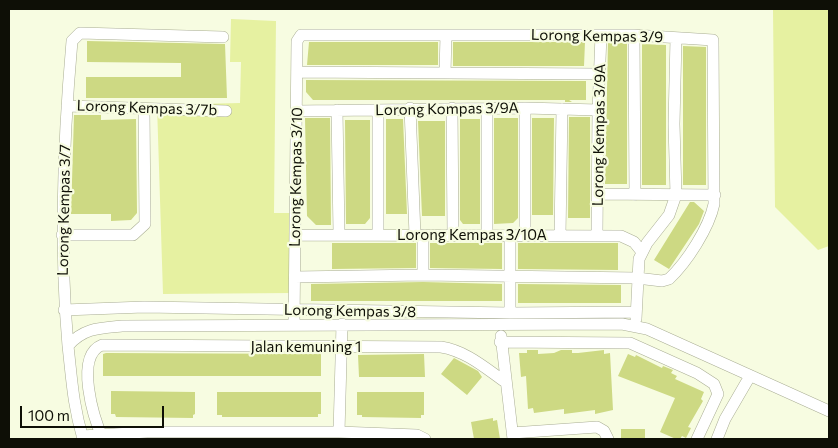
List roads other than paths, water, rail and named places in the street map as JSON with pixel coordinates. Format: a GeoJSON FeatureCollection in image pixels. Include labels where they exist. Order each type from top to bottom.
{"type":"FeatureCollection","features":[{"type":"Feature","properties":{"kind":"street","name":"Lorong Kempas 3/7"},"geometry":{"type":"LineString","coordinates":[[82,437],[72,400],[64,310],[62,235],[67,106],[72,41],[80,33],[223,37]]}},
{"type":"Feature","properties":{"kind":"street","name":"Lorong Kempas 3/9"},"geometry":{"type":"LineString","coordinates":[[304,34],[634,35],[676,38],[674,124],[676,195],[669,216],[644,247]]}},
{"type":"Feature","properties":{"kind":"street","name":"Lorong Kempas 3/10"},"geometry":{"type":"LineString","coordinates":[[294,324],[297,41],[304,34]]}},
{"type":"Feature","properties":{"kind":"street"},"geometry":{"type":"LineString","coordinates":[[445,73],[446,34]]}},
{"type":"Feature","properties":{"kind":"street","name":"Lorong Kempas 3/9A"},"geometry":{"type":"LineString","coordinates":[[597,236],[598,110],[601,35]]}},
{"type":"Feature","properties":{"kind":"street"},"geometry":{"type":"LineString","coordinates":[[634,35],[635,195]]}},
{"type":"Feature","properties":{"kind":"street"},"geometry":{"type":"LineString","coordinates":[[296,276],[510,276],[637,278],[662,281],[674,273],[711,217],[715,194],[714,40],[676,38]]}},
{"type":"Feature","properties":{"kind":"street"},"geometry":{"type":"LineString","coordinates":[[297,72],[599,74]]}},
{"type":"Feature","properties":{"kind":"street","name":"Lorong Kempas 3/7b"},"geometry":{"type":"LineString","coordinates":[[67,106],[226,110]]}},
{"type":"Feature","properties":{"kind":"street"},"geometry":{"type":"LineString","coordinates":[[410,108],[423,275]]}},
{"type":"Feature","properties":{"kind":"street","name":"Lorong Kompas 3/9A"},"geometry":{"type":"LineString","coordinates":[[297,111],[410,108],[598,110]]}},
{"type":"Feature","properties":{"kind":"street"},"geometry":{"type":"LineString","coordinates":[[452,108],[452,235]]}},
{"type":"Feature","properties":{"kind":"street"},"geometry":{"type":"LineString","coordinates":[[487,108],[487,235]]}},
{"type":"Feature","properties":{"kind":"street"},"geometry":{"type":"LineString","coordinates":[[525,108],[525,235]]}},
{"type":"Feature","properties":{"kind":"street"},"geometry":{"type":"LineString","coordinates":[[62,235],[133,235],[143,228],[145,224],[144,109]]}},
{"type":"Feature","properties":{"kind":"street"},"geometry":{"type":"LineString","coordinates":[[560,236],[562,109]]}},
{"type":"Feature","properties":{"kind":"street"},"geometry":{"type":"LineString","coordinates":[[337,110],[339,233]]}},
{"type":"Feature","properties":{"kind":"street"},"geometry":{"type":"LineString","coordinates":[[378,110],[378,234]]}},
{"type":"Feature","properties":{"kind":"street"},"geometry":{"type":"LineString","coordinates":[[598,194],[715,194]]}},
{"type":"Feature","properties":{"kind":"street","name":"Lorong Kempas 3/10A"},"geometry":{"type":"LineString","coordinates":[[296,235],[339,233],[621,236],[644,247]]}},
{"type":"Feature","properties":{"kind":"street"},"geometry":{"type":"LineString","coordinates":[[510,235],[510,313]]}},
{"type":"Feature","properties":{"kind":"street"},"geometry":{"type":"LineString","coordinates":[[636,325],[637,278],[644,247]]}},
{"type":"Feature","properties":{"kind":"street","name":"Lorong Kempas 3/8"},"geometry":{"type":"LineString","coordinates":[[64,310],[144,308],[510,313],[636,312]]}},
{"type":"Feature","properties":{"kind":"street"},"geometry":{"type":"LineString","coordinates":[[68,346],[82,332],[122,326],[294,324],[636,325],[829,411]]}},
{"type":"Feature","properties":{"kind":"street"},"geometry":{"type":"LineString","coordinates":[[340,432],[342,324]]}},
{"type":"Feature","properties":{"kind":"street"},"geometry":{"type":"LineString","coordinates":[[501,324],[500,342],[512,436],[597,427],[604,431],[608,439]]}},
{"type":"Feature","properties":{"kind":"street"},"geometry":{"type":"LineString","coordinates":[[500,342],[630,343],[697,373],[714,384],[718,394],[697,439]]}},
{"type":"Feature","properties":{"kind":"street","name":"Jalan kemuning 1"},"geometry":{"type":"LineString","coordinates":[[102,437],[93,412],[89,390],[90,355],[97,347],[102,345],[441,347],[455,349],[504,381]]}},
{"type":"Feature","properties":{"kind":"street"},"geometry":{"type":"LineString","coordinates":[[717,439],[725,419],[750,376]]}},
{"type":"Feature","properties":{"kind":"street"},"geometry":{"type":"LineString","coordinates":[[82,437],[280,436],[340,432],[417,435],[425,439]]}}]}
